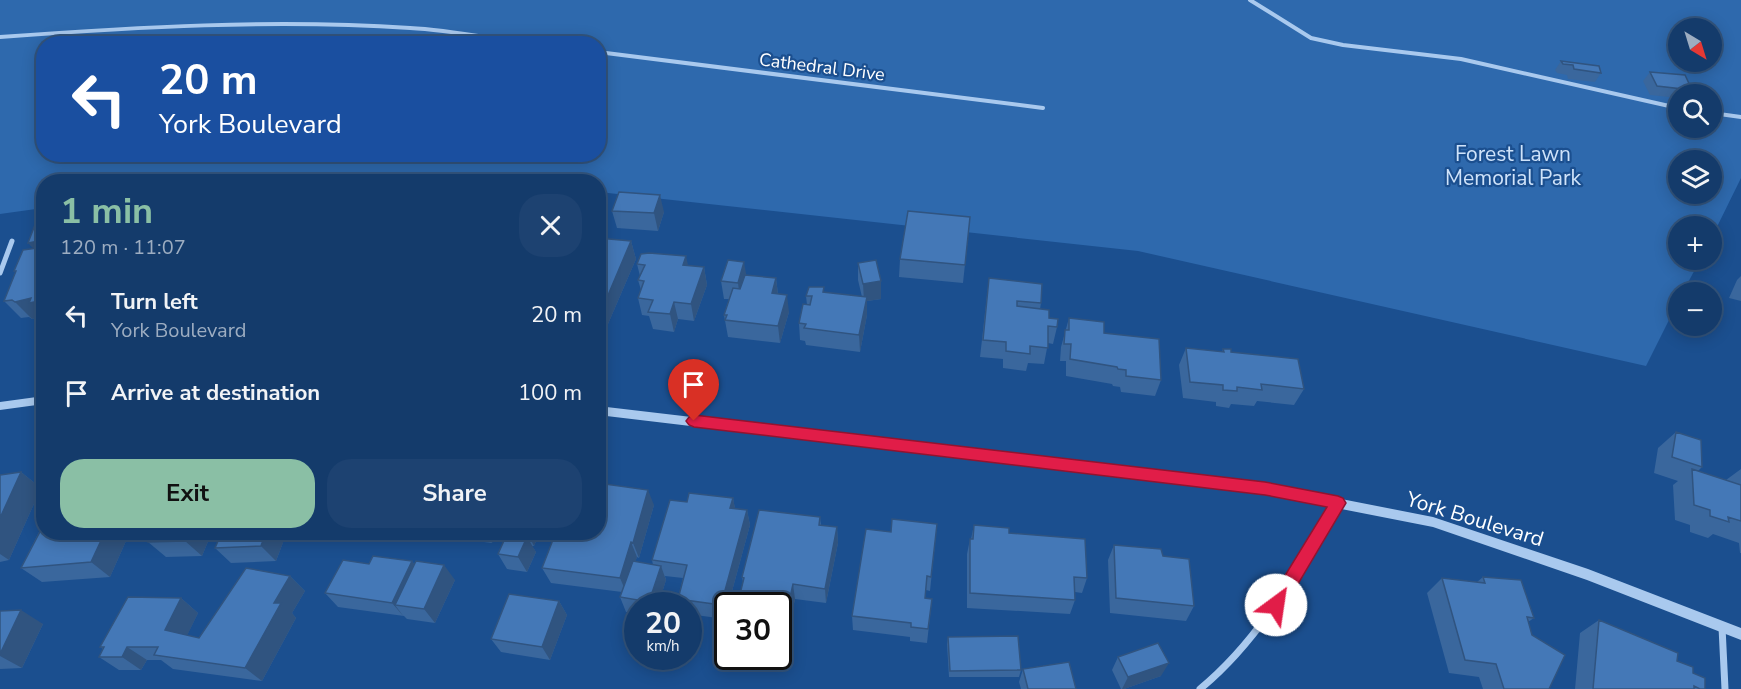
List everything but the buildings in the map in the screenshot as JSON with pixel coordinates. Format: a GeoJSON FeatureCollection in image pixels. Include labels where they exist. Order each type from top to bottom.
{"type":"FeatureCollection","features":[{"type":"Feature","properties":{"kind":"street"},"geometry":{"type":"LineString","coordinates":[[0,273],[12,242]]}},
{"type":"Feature","properties":{"kind":"street"},"geometry":{"type":"LineString","coordinates":[[0,406],[36,401]]}},
{"type":"Feature","properties":{"kind":"street","name":"York Boulevard"},"geometry":{"type":"LineString","coordinates":[[606,411],[1265,489],[1338,503],[1433,522],[1588,576],[1741,634]]}},
{"type":"Feature","properties":{"kind":"street"},"geometry":{"type":"LineString","coordinates":[[1200,689],[1227,667],[1276,605],[1338,503]]}},
{"type":"Feature","properties":{"kind":"street"},"geometry":{"type":"LineString","coordinates":[[1722,627],[1725,689]]}},
{"type":"Feature","properties":{"kind":"lane"},"geometry":{"type":"LineString","coordinates":[[1250,0],[1280,21],[1311,38],[1342,45],[1461,59],[1668,106]]}},
{"type":"Feature","properties":{"kind":"lane"},"geometry":{"type":"LineString","coordinates":[[0,37],[143,26],[332,24],[414,28],[473,36]]}},
{"type":"Feature","properties":{"kind":"lane","name":"Cathedral Drive"},"geometry":{"type":"LineString","coordinates":[[606,53],[1043,108]]}},
{"type":"Feature","properties":{"kind":"lane"},"geometry":{"type":"LineString","coordinates":[[1722,114],[1741,117]]}},
{"type":"Feature","properties":{"kind":"green space","name":"Forest Lawn Memorial Park"},"geometry":{"type":"Polygon","coordinates":[[[0,0],[1741,0],[1741,178],[1722,217],[1668,216],[1668,270],[1695,270],[1688,282],[1668,282],[1668,322],[1646,366],[1138,251],[606,193],[606,174],[36,174],[36,209],[0,214],[0,0]]]}},
{"type":"Feature","properties":{"kind":"route"},"geometry":{"type":"LineString","coordinates":[[694,421],[1265,489],[1338,503],[1276,605]]}}]}
